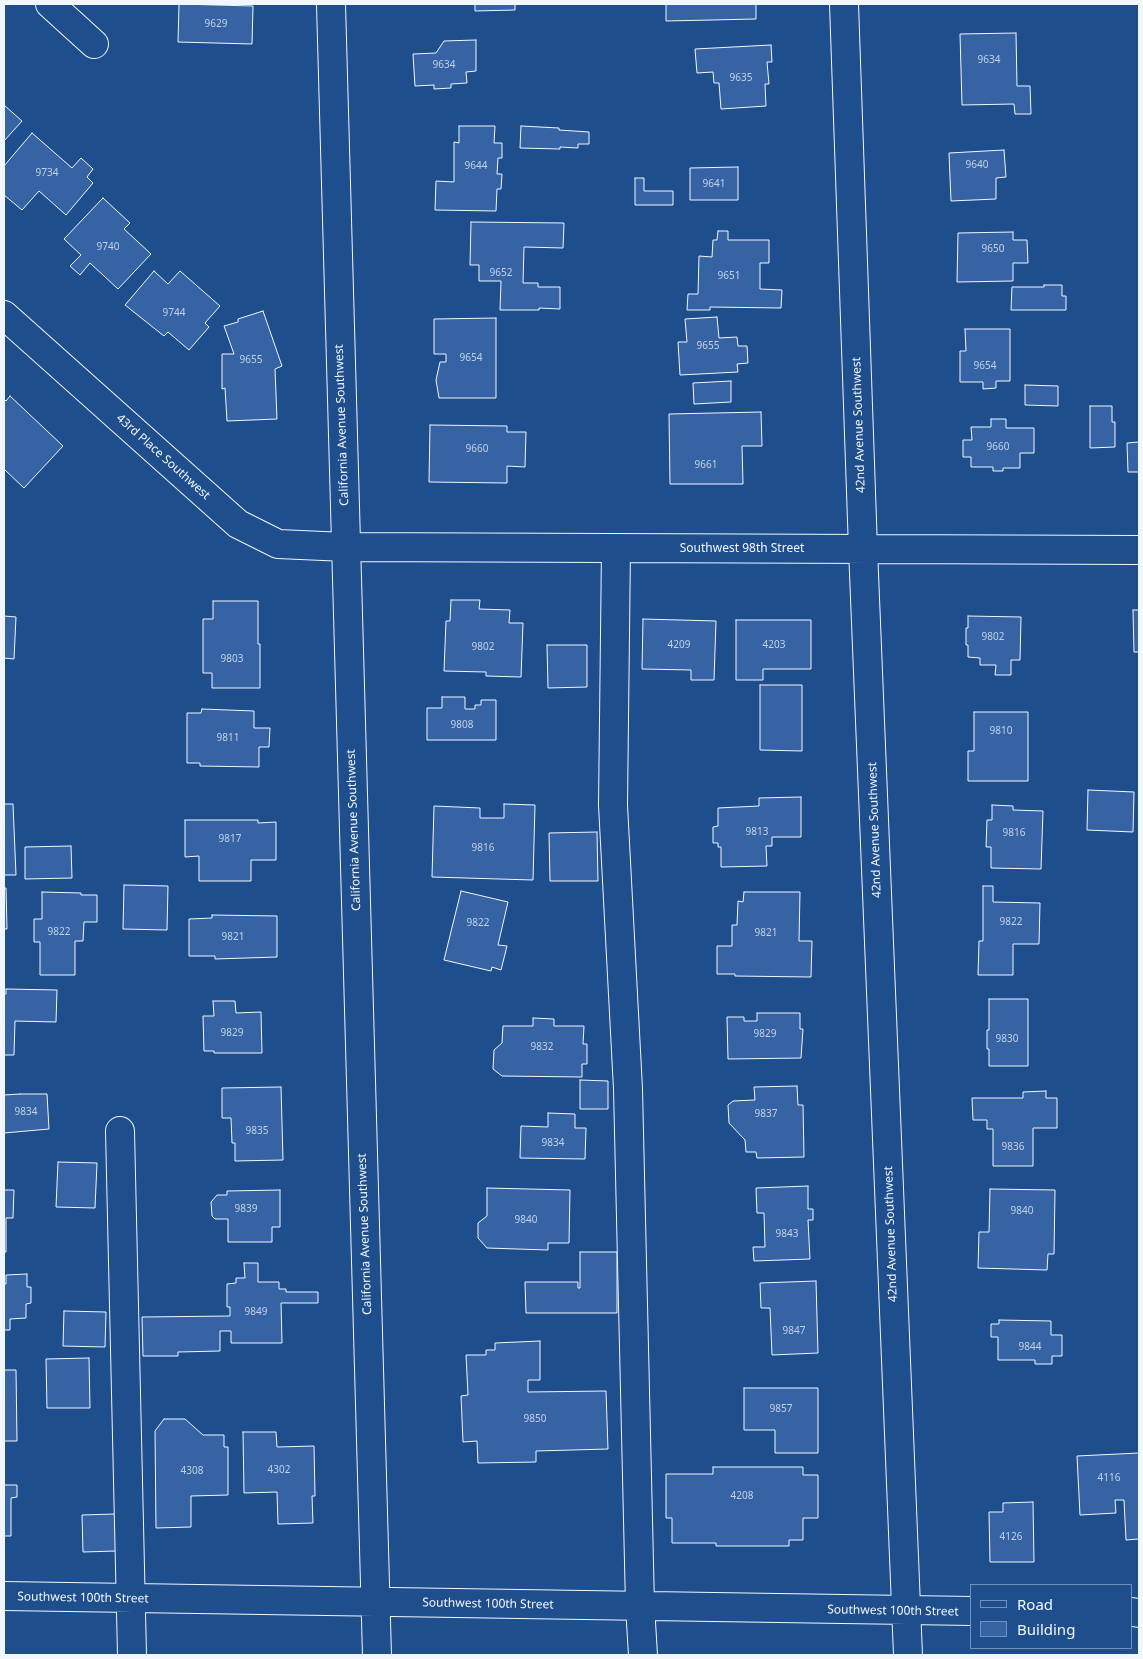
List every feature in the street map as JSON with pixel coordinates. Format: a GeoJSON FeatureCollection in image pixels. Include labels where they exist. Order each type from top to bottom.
{"type":"FeatureCollection","features":[{"type":"Feature","properties":{"kind":"street"},"geometry":{"type":"LineString","coordinates":[[50,4],[94,44]]}},
{"type":"Feature","properties":{"kind":"street","name":"California Avenue Southwest"},"geometry":{"type":"LineString","coordinates":[[331,4],[377,1655]]}},
{"type":"Feature","properties":{"kind":"street","name":"42nd Avenue Southwest"},"geometry":{"type":"LineString","coordinates":[[844,4],[863,549],[908,1655]]}},
{"type":"Feature","properties":{"kind":"street","name":"43rd Place Southwest"},"geometry":{"type":"LineString","coordinates":[[4,315],[238,524],[278,544],[346,547]]}},
{"type":"Feature","properties":{"kind":"street","name":"Southwest 98th Street"},"geometry":{"type":"LineString","coordinates":[[346,547],[1139,550]]}},
{"type":"Feature","properties":{"kind":"street"},"geometry":{"type":"LineString","coordinates":[[616,548],[613,805],[628,1089],[640,1606],[643,1655]]}},
{"type":"Feature","properties":{"kind":"street"},"geometry":{"type":"LineString","coordinates":[[120,1131],[132,1655]]}},
{"type":"Feature","properties":{"kind":"street","name":"Southwest 100th Street"},"geometry":{"type":"LineString","coordinates":[[4,1596],[970,1611]]}},
{"type":"Feature","properties":{"kind":"building"},"geometry":{"type":"Polygon","coordinates":[[[179,4],[253,6],[252,44],[178,42],[179,4]]]}},
{"type":"Feature","properties":{"kind":"building"},"geometry":{"type":"Polygon","coordinates":[[[475,4],[515,4],[515,10],[475,11],[475,4]]]}},
{"type":"Feature","properties":{"kind":"building"},"geometry":{"type":"Polygon","coordinates":[[[666,4],[756,4],[756,19],[666,21],[666,4]]]}},
{"type":"Feature","properties":{"kind":"building"},"geometry":{"type":"Polygon","coordinates":[[[1016,33],[1017,86],[1030,86],[1031,114],[1015,114],[1014,104],[962,105],[960,34],[1016,33]]]}},
{"type":"Feature","properties":{"kind":"building"},"geometry":{"type":"Polygon","coordinates":[[[476,40],[476,71],[466,72],[467,83],[451,84],[451,88],[434,89],[434,85],[415,86],[413,54],[436,53],[444,41],[476,40]]]}},
{"type":"Feature","properties":{"kind":"building"},"geometry":{"type":"Polygon","coordinates":[[[771,45],[772,62],[767,62],[769,84],[765,84],[766,106],[721,109],[719,83],[714,83],[713,72],[697,73],[695,49],[771,45]]]}},
{"type":"Feature","properties":{"kind":"building"},"geometry":{"type":"Polygon","coordinates":[[[4,105],[22,121],[4,141],[4,105]]]}},
{"type":"Feature","properties":{"kind":"building"},"geometry":{"type":"Polygon","coordinates":[[[459,126],[495,126],[494,143],[502,143],[502,158],[498,158],[497,174],[502,174],[501,189],[497,189],[496,211],[435,210],[436,181],[454,182],[454,142],[459,143],[459,126]]]}},
{"type":"Feature","properties":{"kind":"building"},"geometry":{"type":"Polygon","coordinates":[[[521,126],[589,132],[589,144],[578,144],[578,148],[520,148],[521,126]]]}},
{"type":"Feature","properties":{"kind":"building"},"geometry":{"type":"Polygon","coordinates":[[[32,133],[72,168],[81,158],[93,169],[87,177],[93,183],[66,215],[39,191],[22,210],[4,195],[4,166],[32,133]]]}},
{"type":"Feature","properties":{"kind":"building"},"geometry":{"type":"Polygon","coordinates":[[[1004,150],[1006,177],[996,178],[996,199],[951,201],[949,153],[1004,150]]]}},
{"type":"Feature","properties":{"kind":"building"},"geometry":{"type":"Polygon","coordinates":[[[738,167],[738,200],[690,200],[690,168],[738,167]]]}},
{"type":"Feature","properties":{"kind":"building"},"geometry":{"type":"Polygon","coordinates":[[[635,178],[644,178],[644,191],[673,191],[673,205],[635,205],[635,178]]]}},
{"type":"Feature","properties":{"kind":"building"},"geometry":{"type":"Polygon","coordinates":[[[103,198],[130,223],[124,229],[151,254],[118,289],[90,263],[80,275],[70,266],[81,255],[64,239],[103,198]]]}},
{"type":"Feature","properties":{"kind":"building"},"geometry":{"type":"Polygon","coordinates":[[[471,222],[564,223],[563,248],[524,247],[523,283],[538,283],[538,287],[560,287],[560,309],[500,310],[501,281],[479,281],[479,265],[470,265],[471,222]]]}},
{"type":"Feature","properties":{"kind":"building"},"geometry":{"type":"Polygon","coordinates":[[[718,231],[728,231],[728,240],[769,240],[769,263],[760,263],[760,289],[782,290],[781,308],[710,307],[710,310],[687,310],[688,294],[698,294],[699,256],[712,257],[713,240],[717,240],[718,231]]]}},
{"type":"Feature","properties":{"kind":"building"},"geometry":{"type":"Polygon","coordinates":[[[1013,232],[1013,240],[1027,240],[1028,263],[1013,263],[1013,281],[957,282],[958,233],[1013,232]]]}},
{"type":"Feature","properties":{"kind":"building"},"geometry":{"type":"Polygon","coordinates":[[[154,271],[168,284],[180,271],[220,306],[205,323],[209,327],[189,350],[168,332],[164,336],[125,305],[154,271]]]}},
{"type":"Feature","properties":{"kind":"building"},"geometry":{"type":"Polygon","coordinates":[[[1044,285],[1062,285],[1062,296],[1066,296],[1066,310],[1011,310],[1012,287],[1044,287],[1044,285]]]}},
{"type":"Feature","properties":{"kind":"building"},"geometry":{"type":"Polygon","coordinates":[[[263,311],[282,366],[275,369],[277,419],[227,421],[225,388],[222,389],[222,354],[234,354],[224,326],[238,322],[238,319],[263,311]]]}},
{"type":"Feature","properties":{"kind":"building"},"geometry":{"type":"Polygon","coordinates":[[[717,317],[719,338],[737,337],[738,346],[747,346],[748,363],[737,364],[738,372],[680,375],[678,342],[687,342],[685,319],[717,317]]]}},
{"type":"Feature","properties":{"kind":"building"},"geometry":{"type":"Polygon","coordinates":[[[496,318],[496,398],[439,398],[436,380],[440,362],[446,362],[446,354],[434,354],[434,319],[496,318]]]}},
{"type":"Feature","properties":{"kind":"building"},"geometry":{"type":"Polygon","coordinates":[[[965,329],[1010,329],[1010,381],[996,381],[996,388],[983,389],[983,382],[960,382],[960,351],[966,351],[965,329]]]}},
{"type":"Feature","properties":{"kind":"building"},"geometry":{"type":"Polygon","coordinates":[[[731,381],[731,402],[694,404],[693,383],[731,381]]]}},
{"type":"Feature","properties":{"kind":"building"},"geometry":{"type":"Polygon","coordinates":[[[1025,385],[1058,386],[1058,406],[1025,405],[1025,385]]]}},
{"type":"Feature","properties":{"kind":"building"},"geometry":{"type":"Polygon","coordinates":[[[10,396],[63,446],[24,488],[4,469],[4,399],[6,401],[10,396]]]}},
{"type":"Feature","properties":{"kind":"building"},"geometry":{"type":"Polygon","coordinates":[[[1090,406],[1112,406],[1112,422],[1115,422],[1115,447],[1090,448],[1090,406]]]}},
{"type":"Feature","properties":{"kind":"building"},"geometry":{"type":"Polygon","coordinates":[[[761,412],[762,446],[742,446],[743,484],[670,484],[669,414],[761,412]]]}},
{"type":"Feature","properties":{"kind":"building"},"geometry":{"type":"Polygon","coordinates":[[[991,419],[1006,419],[1006,428],[1034,428],[1034,453],[1020,453],[1020,468],[1003,468],[1003,471],[993,471],[993,467],[971,467],[971,457],[963,457],[963,440],[972,440],[971,427],[991,427],[991,419]]]}},
{"type":"Feature","properties":{"kind":"building"},"geometry":{"type":"Polygon","coordinates":[[[430,425],[507,426],[507,432],[526,432],[525,467],[507,466],[507,483],[429,482],[430,425]]]}},
{"type":"Feature","properties":{"kind":"building"},"geometry":{"type":"Polygon","coordinates":[[[1139,442],[1139,472],[1128,472],[1127,443],[1139,442]]]}},
{"type":"Feature","properties":{"kind":"building"},"geometry":{"type":"Polygon","coordinates":[[[451,600],[480,600],[479,609],[510,610],[509,623],[523,623],[521,677],[486,676],[486,672],[444,671],[446,621],[450,621],[451,600]]]}},
{"type":"Feature","properties":{"kind":"building"},"geometry":{"type":"Polygon","coordinates":[[[213,601],[258,601],[260,688],[212,688],[212,673],[203,673],[203,619],[213,619],[213,601]]]}},
{"type":"Feature","properties":{"kind":"building"},"geometry":{"type":"Polygon","coordinates":[[[1133,610],[1139,610],[1139,652],[1134,652],[1133,610]]]}},
{"type":"Feature","properties":{"kind":"building"},"geometry":{"type":"Polygon","coordinates":[[[4,616],[16,617],[14,659],[4,658],[4,616]]]}},
{"type":"Feature","properties":{"kind":"building"},"geometry":{"type":"Polygon","coordinates":[[[968,616],[1021,617],[1020,660],[1011,660],[1011,675],[995,675],[996,665],[980,665],[980,658],[968,657],[966,628],[968,628],[968,616]]]}},
{"type":"Feature","properties":{"kind":"building"},"geometry":{"type":"Polygon","coordinates":[[[643,619],[716,621],[714,680],[691,680],[691,670],[642,669],[643,619]]]}},
{"type":"Feature","properties":{"kind":"building"},"geometry":{"type":"Polygon","coordinates":[[[736,620],[811,620],[811,669],[763,669],[763,680],[736,680],[736,620]]]}},
{"type":"Feature","properties":{"kind":"building"},"geometry":{"type":"Polygon","coordinates":[[[547,645],[587,645],[587,687],[548,688],[547,645]]]}},
{"type":"Feature","properties":{"kind":"building"},"geometry":{"type":"Polygon","coordinates":[[[760,685],[802,685],[802,751],[760,750],[760,685]]]}},
{"type":"Feature","properties":{"kind":"building"},"geometry":{"type":"Polygon","coordinates":[[[442,697],[465,697],[465,709],[475,709],[475,705],[481,705],[481,700],[496,700],[496,740],[427,740],[427,708],[442,708],[442,697]]]}},
{"type":"Feature","properties":{"kind":"building"},"geometry":{"type":"Polygon","coordinates":[[[202,709],[254,711],[254,728],[270,728],[269,747],[259,747],[259,767],[200,766],[200,763],[187,763],[187,713],[201,713],[202,709]]]}},
{"type":"Feature","properties":{"kind":"building"},"geometry":{"type":"Polygon","coordinates":[[[974,712],[1028,712],[1028,781],[968,781],[968,751],[974,751],[974,712]]]}},
{"type":"Feature","properties":{"kind":"building"},"geometry":{"type":"Polygon","coordinates":[[[1088,790],[1134,792],[1133,832],[1087,830],[1088,790]]]}},
{"type":"Feature","properties":{"kind":"building"},"geometry":{"type":"Polygon","coordinates":[[[801,797],[801,837],[772,837],[772,846],[766,846],[767,866],[721,867],[721,847],[718,847],[718,843],[713,843],[713,827],[718,826],[718,808],[759,806],[759,798],[801,797]]]}},
{"type":"Feature","properties":{"kind":"building"},"geometry":{"type":"Polygon","coordinates":[[[4,804],[13,804],[16,875],[4,875],[4,804]]]}},
{"type":"Feature","properties":{"kind":"building"},"geometry":{"type":"Polygon","coordinates":[[[504,804],[535,805],[533,880],[432,877],[434,806],[480,808],[480,818],[504,818],[504,804]]]}},
{"type":"Feature","properties":{"kind":"building"},"geometry":{"type":"Polygon","coordinates":[[[992,805],[1013,806],[1013,810],[1043,811],[1041,869],[991,868],[991,847],[986,847],[987,820],[992,820],[992,805]]]}},
{"type":"Feature","properties":{"kind":"building"},"geometry":{"type":"Polygon","coordinates":[[[185,820],[258,820],[258,823],[276,822],[276,860],[251,860],[251,881],[199,881],[199,856],[185,857],[185,820]]]}},
{"type":"Feature","properties":{"kind":"building"},"geometry":{"type":"Polygon","coordinates":[[[597,832],[598,881],[550,881],[549,833],[597,832]]]}},
{"type":"Feature","properties":{"kind":"building"},"geometry":{"type":"Polygon","coordinates":[[[71,846],[72,878],[25,879],[25,847],[71,846]]]}},
{"type":"Feature","properties":{"kind":"building"},"geometry":{"type":"Polygon","coordinates":[[[124,885],[168,886],[167,930],[123,929],[124,885]]]}},
{"type":"Feature","properties":{"kind":"building"},"geometry":{"type":"Polygon","coordinates":[[[983,886],[993,886],[993,902],[1040,903],[1039,944],[1013,944],[1013,975],[978,975],[979,941],[983,941],[983,886]]]}},
{"type":"Feature","properties":{"kind":"building"},"geometry":{"type":"Polygon","coordinates":[[[4,888],[6,888],[7,929],[4,929],[4,888]]]}},
{"type":"Feature","properties":{"kind":"building"},"geometry":{"type":"Polygon","coordinates":[[[461,891],[508,902],[498,945],[507,946],[501,970],[492,967],[491,971],[444,960],[461,891]]]}},
{"type":"Feature","properties":{"kind":"building"},"geometry":{"type":"Polygon","coordinates":[[[42,892],[97,895],[97,922],[84,922],[83,941],[75,941],[75,975],[40,975],[40,942],[34,942],[34,919],[42,919],[42,892]]]}},
{"type":"Feature","properties":{"kind":"building"},"geometry":{"type":"Polygon","coordinates":[[[744,892],[800,892],[799,941],[812,941],[811,977],[717,974],[717,946],[732,946],[732,925],[737,925],[738,901],[743,902],[744,892]]]}},
{"type":"Feature","properties":{"kind":"building"},"geometry":{"type":"Polygon","coordinates":[[[212,915],[277,916],[277,957],[215,959],[215,956],[189,956],[189,919],[212,918],[212,915]]]}},
{"type":"Feature","properties":{"kind":"building"},"geometry":{"type":"Polygon","coordinates":[[[6,989],[57,990],[56,1022],[15,1021],[14,1055],[4,1055],[4,994],[6,994],[6,989]]]}},
{"type":"Feature","properties":{"kind":"building"},"geometry":{"type":"Polygon","coordinates":[[[989,999],[1028,999],[1028,1066],[989,1066],[987,1030],[989,1030],[989,999]]]}},
{"type":"Feature","properties":{"kind":"building"},"geometry":{"type":"Polygon","coordinates":[[[213,1001],[235,1001],[236,1013],[261,1012],[262,1053],[214,1053],[214,1051],[204,1051],[203,1016],[214,1016],[213,1001]]]}},
{"type":"Feature","properties":{"kind":"building"},"geometry":{"type":"Polygon","coordinates":[[[757,1013],[800,1013],[800,1029],[803,1029],[801,1058],[728,1059],[727,1017],[744,1017],[744,1021],[757,1021],[757,1013]]]}},
{"type":"Feature","properties":{"kind":"building"},"geometry":{"type":"Polygon","coordinates":[[[533,1018],[554,1019],[554,1026],[584,1026],[583,1044],[587,1044],[587,1064],[582,1064],[582,1077],[502,1076],[493,1069],[494,1050],[502,1043],[503,1026],[533,1026],[533,1018]]]}},
{"type":"Feature","properties":{"kind":"building"},"geometry":{"type":"Polygon","coordinates":[[[580,1080],[608,1081],[608,1109],[580,1109],[580,1080]]]}},
{"type":"Feature","properties":{"kind":"building"},"geometry":{"type":"Polygon","coordinates":[[[797,1086],[798,1105],[803,1105],[804,1157],[757,1158],[756,1152],[746,1152],[745,1140],[729,1123],[728,1105],[733,1101],[755,1100],[754,1087],[797,1086]]]}},
{"type":"Feature","properties":{"kind":"building"},"geometry":{"type":"Polygon","coordinates":[[[281,1087],[283,1160],[235,1161],[235,1143],[232,1143],[231,1118],[222,1118],[222,1088],[281,1087]]]}},
{"type":"Feature","properties":{"kind":"building"},"geometry":{"type":"Polygon","coordinates":[[[1046,1091],[1046,1098],[1057,1098],[1057,1128],[1033,1128],[1033,1166],[993,1166],[993,1129],[987,1129],[987,1120],[973,1120],[972,1098],[1023,1098],[1023,1092],[1046,1091]]]}},
{"type":"Feature","properties":{"kind":"building"},"geometry":{"type":"Polygon","coordinates":[[[47,1094],[49,1129],[4,1133],[4,1095],[47,1094]]]}},
{"type":"Feature","properties":{"kind":"building"},"geometry":{"type":"Polygon","coordinates":[[[548,1113],[575,1114],[575,1128],[586,1128],[585,1159],[520,1158],[521,1126],[548,1127],[548,1113]]]}},
{"type":"Feature","properties":{"kind":"building"},"geometry":{"type":"Polygon","coordinates":[[[58,1162],[97,1163],[95,1208],[56,1207],[58,1162]]]}},
{"type":"Feature","properties":{"kind":"building"},"geometry":{"type":"Polygon","coordinates":[[[808,1186],[808,1209],[813,1209],[813,1220],[808,1220],[810,1259],[754,1261],[753,1247],[765,1247],[764,1213],[757,1213],[756,1188],[808,1186]]]}},
{"type":"Feature","properties":{"kind":"building"},"geometry":{"type":"Polygon","coordinates":[[[487,1188],[570,1190],[569,1243],[548,1243],[548,1250],[487,1248],[478,1238],[478,1223],[487,1216],[487,1188]]]}},
{"type":"Feature","properties":{"kind":"building"},"geometry":{"type":"Polygon","coordinates":[[[990,1189],[1055,1190],[1054,1254],[1048,1254],[1047,1270],[978,1268],[979,1232],[989,1232],[990,1189]]]}},
{"type":"Feature","properties":{"kind":"building"},"geometry":{"type":"Polygon","coordinates":[[[4,1190],[14,1190],[13,1218],[6,1218],[6,1252],[4,1252],[4,1190]]]}},
{"type":"Feature","properties":{"kind":"building"},"geometry":{"type":"Polygon","coordinates":[[[280,1190],[280,1227],[272,1227],[272,1242],[228,1242],[228,1219],[215,1219],[212,1216],[211,1202],[217,1195],[227,1195],[227,1191],[280,1190]]]}},
{"type":"Feature","properties":{"kind":"building"},"geometry":{"type":"Polygon","coordinates":[[[580,1252],[617,1252],[617,1313],[526,1313],[525,1282],[578,1282],[578,1288],[580,1288],[580,1252]]]}},
{"type":"Feature","properties":{"kind":"building"},"geometry":{"type":"Polygon","coordinates":[[[244,1263],[258,1263],[258,1282],[279,1282],[279,1289],[286,1289],[286,1292],[318,1292],[318,1303],[281,1303],[282,1343],[231,1343],[231,1331],[220,1331],[220,1351],[178,1352],[178,1356],[143,1356],[142,1317],[230,1316],[230,1307],[227,1307],[227,1284],[236,1283],[236,1278],[245,1278],[244,1263]]]}},
{"type":"Feature","properties":{"kind":"building"},"geometry":{"type":"Polygon","coordinates":[[[27,1274],[27,1287],[31,1287],[31,1303],[26,1304],[26,1318],[10,1319],[10,1330],[4,1330],[4,1284],[6,1284],[6,1275],[27,1274]]]}},
{"type":"Feature","properties":{"kind":"building"},"geometry":{"type":"Polygon","coordinates":[[[816,1281],[818,1353],[772,1355],[770,1308],[761,1308],[760,1283],[816,1281]]]}},
{"type":"Feature","properties":{"kind":"building"},"geometry":{"type":"Polygon","coordinates":[[[64,1311],[106,1312],[105,1347],[63,1346],[64,1311]]]}},
{"type":"Feature","properties":{"kind":"building"},"geometry":{"type":"Polygon","coordinates":[[[999,1320],[1051,1321],[1051,1335],[1062,1335],[1062,1356],[1052,1356],[1052,1364],[1035,1364],[1035,1360],[998,1360],[998,1337],[991,1337],[991,1324],[999,1324],[999,1320]]]}},
{"type":"Feature","properties":{"kind":"building"},"geometry":{"type":"Polygon","coordinates":[[[540,1341],[540,1380],[528,1380],[528,1392],[606,1391],[608,1449],[536,1451],[536,1462],[478,1463],[477,1441],[463,1442],[461,1396],[468,1395],[466,1355],[486,1355],[486,1350],[495,1350],[495,1343],[540,1341]]]}},
{"type":"Feature","properties":{"kind":"building"},"geometry":{"type":"Polygon","coordinates":[[[89,1358],[90,1408],[47,1408],[46,1359],[89,1358]]]}},
{"type":"Feature","properties":{"kind":"building"},"geometry":{"type":"Polygon","coordinates":[[[4,1370],[16,1370],[17,1441],[4,1441],[4,1370]]]}},
{"type":"Feature","properties":{"kind":"building"},"geometry":{"type":"Polygon","coordinates":[[[744,1388],[818,1388],[818,1453],[775,1453],[775,1430],[744,1430],[744,1388]]]}},
{"type":"Feature","properties":{"kind":"building"},"geometry":{"type":"Polygon","coordinates":[[[164,1419],[185,1419],[203,1435],[224,1435],[224,1447],[228,1447],[228,1495],[191,1496],[191,1527],[156,1528],[155,1431],[164,1419]]]}},
{"type":"Feature","properties":{"kind":"building"},"geometry":{"type":"Polygon","coordinates":[[[243,1432],[276,1432],[277,1447],[314,1446],[315,1496],[312,1496],[313,1523],[278,1524],[277,1492],[244,1493],[243,1432]]]}},
{"type":"Feature","properties":{"kind":"building"},"geometry":{"type":"Polygon","coordinates":[[[1139,1453],[1139,1539],[1126,1540],[1124,1500],[1115,1500],[1116,1513],[1080,1515],[1077,1456],[1139,1453]]]}},
{"type":"Feature","properties":{"kind":"building"},"geometry":{"type":"Polygon","coordinates":[[[713,1467],[803,1467],[803,1475],[818,1475],[818,1518],[803,1518],[803,1540],[789,1540],[789,1546],[716,1546],[716,1543],[672,1543],[672,1518],[666,1518],[666,1474],[713,1474],[713,1467]]]}},
{"type":"Feature","properties":{"kind":"building"},"geometry":{"type":"Polygon","coordinates":[[[4,1485],[17,1485],[17,1497],[11,1498],[11,1536],[4,1536],[4,1485]]]}},
{"type":"Feature","properties":{"kind":"building"},"geometry":{"type":"Polygon","coordinates":[[[1033,1502],[1034,1562],[990,1562],[989,1512],[1003,1512],[1003,1503],[1033,1502]]]}},
{"type":"Feature","properties":{"kind":"building"},"geometry":{"type":"Polygon","coordinates":[[[115,1514],[116,1551],[83,1552],[82,1515],[115,1514]]]}}]}
